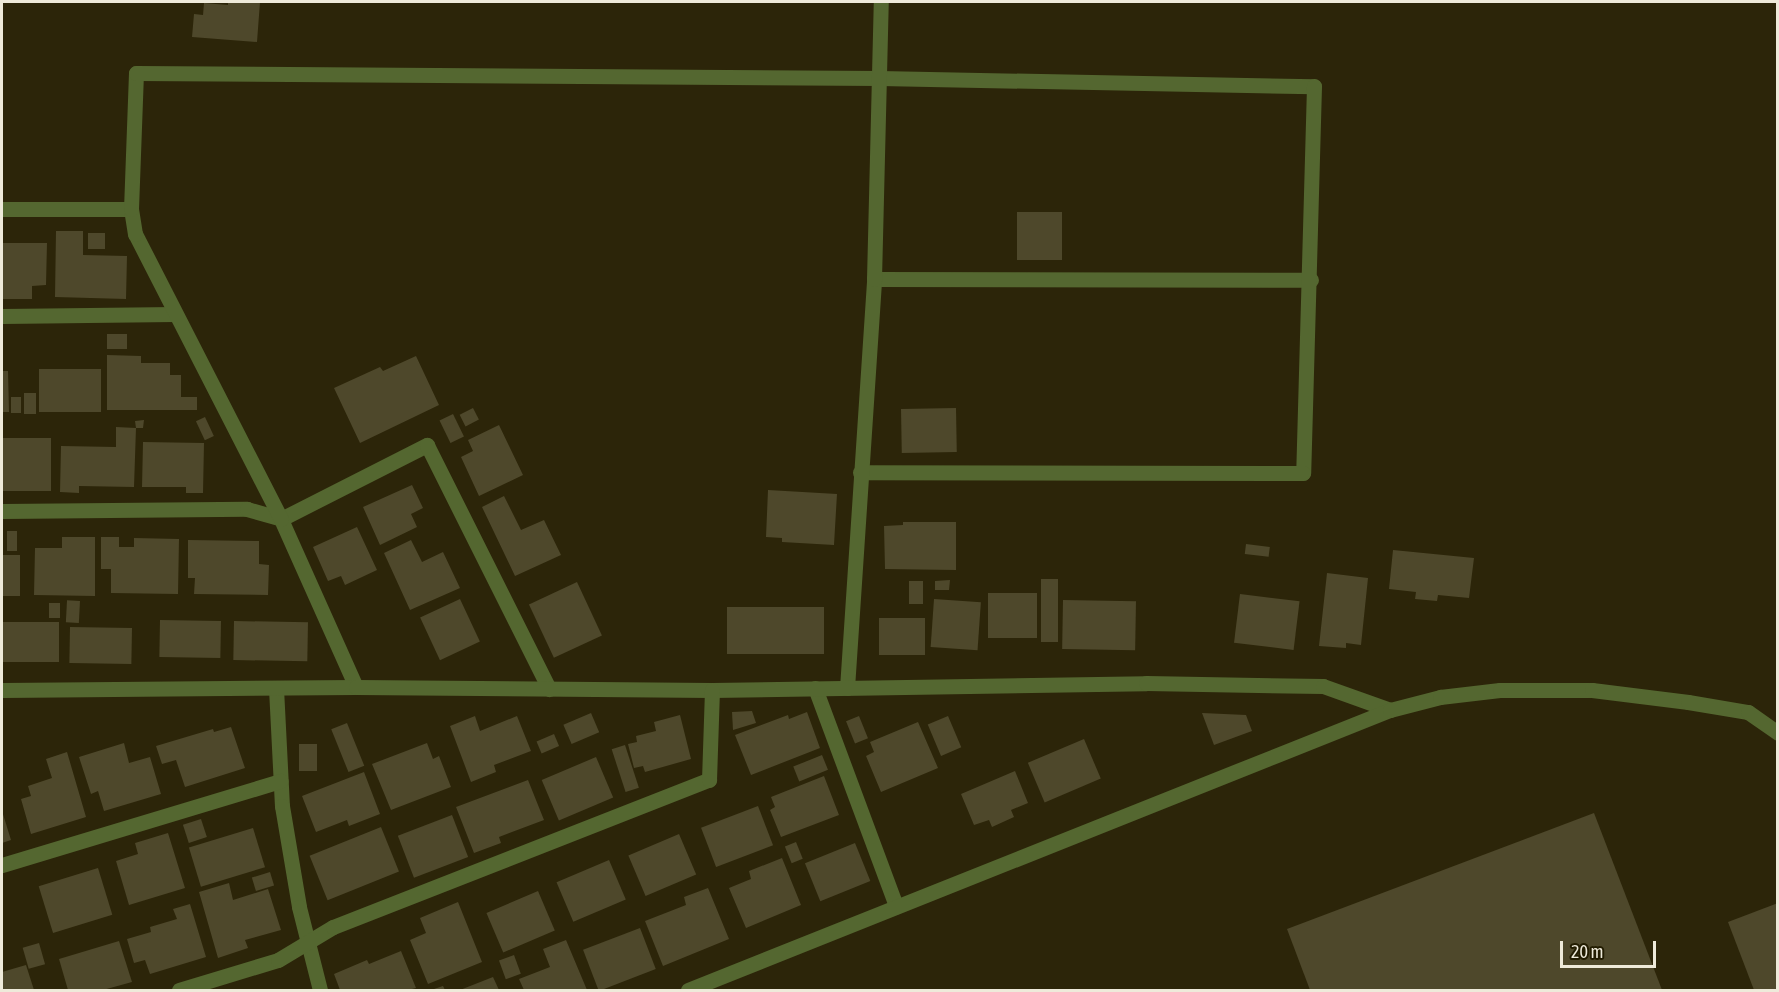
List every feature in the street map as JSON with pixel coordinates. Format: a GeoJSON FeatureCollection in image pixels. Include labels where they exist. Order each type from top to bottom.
{"type":"FeatureCollection","features":[{"type":"Feature","properties":{"kind":"street"},"geometry":{"type":"LineString","coordinates":[[847,687],[874,279],[881,2]]}},
{"type":"Feature","properties":{"kind":"street"},"geometry":{"type":"LineString","coordinates":[[356,687],[281,519],[135,234],[131,209],[136,73],[879,78],[1314,86],[1311,280],[1303,473],[860,471]]}},
{"type":"Feature","properties":{"kind":"street"},"geometry":{"type":"LineString","coordinates":[[2,209],[131,209]]}},
{"type":"Feature","properties":{"kind":"street"},"geometry":{"type":"LineString","coordinates":[[874,279],[1311,280]]}},
{"type":"Feature","properties":{"kind":"street"},"geometry":{"type":"LineString","coordinates":[[2,316],[175,314]]}},
{"type":"Feature","properties":{"kind":"street"},"geometry":{"type":"LineString","coordinates":[[2,512],[248,509],[281,519],[427,445],[549,689]]}},
{"type":"Feature","properties":{"kind":"street"},"geometry":{"type":"LineString","coordinates":[[2,690],[356,687],[712,690],[1146,683],[1323,686],[1390,710]]}},
{"type":"Feature","properties":{"kind":"street"},"geometry":{"type":"LineString","coordinates":[[276,688],[282,806],[307,941],[320,990]]}},
{"type":"Feature","properties":{"kind":"street"},"geometry":{"type":"LineString","coordinates":[[815,688],[896,906]]}},
{"type":"Feature","properties":{"kind":"street"},"geometry":{"type":"LineString","coordinates":[[179,990],[278,960],[333,927],[709,780],[712,690]]}},
{"type":"Feature","properties":{"kind":"street"},"geometry":{"type":"LineString","coordinates":[[688,990],[1390,710],[1440,697],[1500,690],[1592,690],[1748,712],[1778,733]]}},
{"type":"Feature","properties":{"kind":"street"},"geometry":{"type":"LineString","coordinates":[[2,865],[280,781]]}},
{"type":"Feature","properties":{"kind":"building"},"geometry":{"type":"Polygon","coordinates":[[[228,2],[260,2],[257,42],[192,37],[194,14],[203,15],[204,3],[228,5],[228,2]]]}},
{"type":"Feature","properties":{"kind":"building"},"geometry":{"type":"Polygon","coordinates":[[[1017,212],[1062,212],[1062,260],[1017,260],[1017,212]]]}},
{"type":"Feature","properties":{"kind":"building"},"geometry":{"type":"Polygon","coordinates":[[[56,231],[83,231],[83,255],[127,256],[126,299],[55,297],[56,231]]]}},
{"type":"Feature","properties":{"kind":"building"},"geometry":{"type":"Polygon","coordinates":[[[88,233],[105,233],[105,249],[88,249],[88,233]]]}},
{"type":"Feature","properties":{"kind":"building"},"geometry":{"type":"Polygon","coordinates":[[[2,243],[47,243],[46,285],[32,286],[32,299],[2,299],[2,243]]]}},
{"type":"Feature","properties":{"kind":"building"},"geometry":{"type":"Polygon","coordinates":[[[107,334],[127,334],[127,349],[107,349],[107,334]]]}},
{"type":"Feature","properties":{"kind":"building"},"geometry":{"type":"Polygon","coordinates":[[[107,355],[141,356],[141,363],[170,363],[170,375],[181,375],[181,397],[197,397],[197,410],[107,410],[107,355]]]}},
{"type":"Feature","properties":{"kind":"building"},"geometry":{"type":"Polygon","coordinates":[[[416,356],[439,405],[360,443],[334,388],[380,367],[383,371],[416,356]]]}},
{"type":"Feature","properties":{"kind":"building"},"geometry":{"type":"Polygon","coordinates":[[[39,369],[101,369],[101,412],[39,412],[39,369]]]}},
{"type":"Feature","properties":{"kind":"building"},"geometry":{"type":"Polygon","coordinates":[[[2,371],[8,371],[9,412],[2,412],[2,371]]]}},
{"type":"Feature","properties":{"kind":"building"},"geometry":{"type":"Polygon","coordinates":[[[24,393],[36,393],[36,414],[24,414],[24,393]]]}},
{"type":"Feature","properties":{"kind":"building"},"geometry":{"type":"Polygon","coordinates":[[[11,397],[21,397],[21,413],[11,413],[11,397]]]}},
{"type":"Feature","properties":{"kind":"building"},"geometry":{"type":"Polygon","coordinates":[[[473,408],[479,420],[466,426],[460,415],[473,408]]]}},
{"type":"Feature","properties":{"kind":"building"},"geometry":{"type":"Polygon","coordinates":[[[956,408],[957,452],[902,453],[901,409],[956,408]]]}},
{"type":"Feature","properties":{"kind":"building"},"geometry":{"type":"Polygon","coordinates":[[[453,414],[464,436],[450,443],[440,421],[453,414]]]}},
{"type":"Feature","properties":{"kind":"building"},"geometry":{"type":"Polygon","coordinates":[[[205,417],[214,436],[205,440],[196,421],[205,417]]]}},
{"type":"Feature","properties":{"kind":"building"},"geometry":{"type":"Polygon","coordinates":[[[144,420],[143,428],[136,428],[135,421],[144,420]]]}},
{"type":"Feature","properties":{"kind":"building"},"geometry":{"type":"Polygon","coordinates":[[[499,425],[523,475],[479,496],[461,457],[473,451],[468,440],[499,425]]]}},
{"type":"Feature","properties":{"kind":"building"},"geometry":{"type":"Polygon","coordinates":[[[116,427],[136,428],[134,487],[79,486],[79,493],[60,492],[61,446],[116,447],[116,427]]]}},
{"type":"Feature","properties":{"kind":"building"},"geometry":{"type":"Polygon","coordinates":[[[2,438],[51,438],[51,491],[2,491],[2,438]]]}},
{"type":"Feature","properties":{"kind":"building"},"geometry":{"type":"Polygon","coordinates":[[[143,442],[204,443],[203,493],[186,493],[186,487],[142,487],[143,442]]]}},
{"type":"Feature","properties":{"kind":"building"},"geometry":{"type":"Polygon","coordinates":[[[412,485],[423,508],[411,514],[417,527],[380,545],[363,507],[412,485]]]}},
{"type":"Feature","properties":{"kind":"building"},"geometry":{"type":"Polygon","coordinates":[[[768,490],[837,494],[834,545],[782,542],[782,538],[766,537],[768,490]]]}},
{"type":"Feature","properties":{"kind":"building"},"geometry":{"type":"Polygon","coordinates":[[[504,496],[521,530],[544,520],[561,555],[515,576],[482,507],[504,496]]]}},
{"type":"Feature","properties":{"kind":"building"},"geometry":{"type":"Polygon","coordinates":[[[903,522],[956,522],[956,570],[885,569],[884,526],[903,525],[903,522]]]}},
{"type":"Feature","properties":{"kind":"building"},"geometry":{"type":"Polygon","coordinates":[[[357,527],[377,570],[345,585],[341,576],[328,581],[313,547],[357,527]]]}},
{"type":"Feature","properties":{"kind":"building"},"geometry":{"type":"Polygon","coordinates":[[[7,531],[17,531],[17,551],[7,551],[7,531]]]}},
{"type":"Feature","properties":{"kind":"building"},"geometry":{"type":"Polygon","coordinates":[[[62,537],[95,537],[95,596],[34,595],[35,548],[62,548],[62,537]]]}},
{"type":"Feature","properties":{"kind":"building"},"geometry":{"type":"Polygon","coordinates":[[[101,537],[119,537],[119,547],[134,547],[134,538],[179,539],[178,594],[111,593],[111,569],[101,569],[101,537]]]}},
{"type":"Feature","properties":{"kind":"building"},"geometry":{"type":"Polygon","coordinates":[[[188,540],[259,541],[259,564],[269,565],[268,595],[194,594],[195,578],[188,578],[188,540]]]}},
{"type":"Feature","properties":{"kind":"building"},"geometry":{"type":"Polygon","coordinates":[[[411,540],[422,562],[443,552],[460,588],[410,610],[384,553],[411,540]]]}},
{"type":"Feature","properties":{"kind":"building"},"geometry":{"type":"Polygon","coordinates":[[[1246,544],[1270,547],[1269,557],[1245,554],[1246,544]]]}},
{"type":"Feature","properties":{"kind":"building"},"geometry":{"type":"Polygon","coordinates":[[[1393,550],[1474,558],[1469,598],[1438,595],[1437,601],[1415,599],[1416,592],[1389,589],[1393,550]]]}},
{"type":"Feature","properties":{"kind":"building"},"geometry":{"type":"Polygon","coordinates":[[[2,555],[20,555],[20,596],[2,596],[2,555]]]}},
{"type":"Feature","properties":{"kind":"building"},"geometry":{"type":"Polygon","coordinates":[[[1327,573],[1368,578],[1361,645],[1346,643],[1346,648],[1319,646],[1327,573]]]}},
{"type":"Feature","properties":{"kind":"building"},"geometry":{"type":"Polygon","coordinates":[[[1041,579],[1058,579],[1058,642],[1041,642],[1041,579]]]}},
{"type":"Feature","properties":{"kind":"building"},"geometry":{"type":"Polygon","coordinates":[[[950,580],[949,590],[935,590],[935,581],[950,580]]]}},
{"type":"Feature","properties":{"kind":"building"},"geometry":{"type":"Polygon","coordinates":[[[909,581],[923,581],[923,604],[909,604],[909,581]]]}},
{"type":"Feature","properties":{"kind":"building"},"geometry":{"type":"Polygon","coordinates":[[[577,582],[602,635],[554,658],[529,604],[577,582]]]}},
{"type":"Feature","properties":{"kind":"building"},"geometry":{"type":"Polygon","coordinates":[[[988,593],[1037,593],[1037,638],[988,638],[988,593]]]}},
{"type":"Feature","properties":{"kind":"building"},"geometry":{"type":"Polygon","coordinates":[[[1240,594],[1300,601],[1294,650],[1234,643],[1240,594]]]}},
{"type":"Feature","properties":{"kind":"building"},"geometry":{"type":"Polygon","coordinates":[[[460,599],[480,642],[440,660],[420,618],[460,599]]]}},
{"type":"Feature","properties":{"kind":"building"},"geometry":{"type":"Polygon","coordinates":[[[934,599],[981,602],[978,650],[931,647],[934,599]]]}},
{"type":"Feature","properties":{"kind":"building"},"geometry":{"type":"Polygon","coordinates":[[[67,600],[80,601],[79,623],[66,622],[67,600]]]}},
{"type":"Feature","properties":{"kind":"building"},"geometry":{"type":"Polygon","coordinates":[[[1063,600],[1136,601],[1135,650],[1062,649],[1063,600]]]}},
{"type":"Feature","properties":{"kind":"building"},"geometry":{"type":"Polygon","coordinates":[[[49,603],[60,603],[60,618],[49,618],[49,603]]]}},
{"type":"Feature","properties":{"kind":"building"},"geometry":{"type":"Polygon","coordinates":[[[727,607],[824,607],[824,654],[727,654],[727,607]]]}},
{"type":"Feature","properties":{"kind":"building"},"geometry":{"type":"Polygon","coordinates":[[[879,618],[925,618],[925,655],[879,655],[879,618]]]}},
{"type":"Feature","properties":{"kind":"building"},"geometry":{"type":"Polygon","coordinates":[[[160,620],[221,621],[220,658],[159,657],[160,620]]]}},
{"type":"Feature","properties":{"kind":"building"},"geometry":{"type":"Polygon","coordinates":[[[234,621],[308,622],[307,661],[233,660],[234,621]]]}},
{"type":"Feature","properties":{"kind":"building"},"geometry":{"type":"Polygon","coordinates":[[[2,622],[59,622],[59,662],[2,662],[2,622]]]}},
{"type":"Feature","properties":{"kind":"building"},"geometry":{"type":"Polygon","coordinates":[[[70,627],[132,628],[131,664],[69,663],[70,627]]]}},
{"type":"Feature","properties":{"kind":"building"},"geometry":{"type":"Polygon","coordinates":[[[752,711],[756,723],[733,730],[732,712],[752,711]]]}},
{"type":"Feature","properties":{"kind":"building"},"geometry":{"type":"Polygon","coordinates":[[[807,712],[820,748],[751,775],[735,735],[788,715],[789,719],[807,712]]]}},
{"type":"Feature","properties":{"kind":"building"},"geometry":{"type":"Polygon","coordinates":[[[591,713],[599,732],[572,744],[563,725],[591,713]]]}},
{"type":"Feature","properties":{"kind":"building"},"geometry":{"type":"Polygon","coordinates":[[[1202,713],[1246,715],[1252,731],[1214,745],[1202,713]]]}},
{"type":"Feature","properties":{"kind":"building"},"geometry":{"type":"Polygon","coordinates":[[[680,715],[691,759],[645,772],[643,766],[634,768],[628,744],[637,742],[636,736],[656,731],[654,722],[680,715]]]}},
{"type":"Feature","properties":{"kind":"building"},"geometry":{"type":"Polygon","coordinates":[[[475,716],[480,731],[517,716],[531,751],[494,765],[496,772],[471,782],[450,726],[475,716]]]}},
{"type":"Feature","properties":{"kind":"building"},"geometry":{"type":"Polygon","coordinates":[[[859,716],[868,738],[855,743],[846,721],[859,716]]]}},
{"type":"Feature","properties":{"kind":"building"},"geometry":{"type":"Polygon","coordinates":[[[948,716],[961,747],[941,756],[928,725],[948,716]]]}},
{"type":"Feature","properties":{"kind":"building"},"geometry":{"type":"Polygon","coordinates":[[[918,722],[938,768],[881,792],[866,756],[874,752],[870,742],[918,722]]]}},
{"type":"Feature","properties":{"kind":"building"},"geometry":{"type":"Polygon","coordinates":[[[347,723],[364,766],[348,772],[331,729],[347,723]]]}},
{"type":"Feature","properties":{"kind":"building"},"geometry":{"type":"Polygon","coordinates":[[[231,727],[245,768],[185,787],[176,760],[162,764],[156,746],[213,729],[214,732],[231,727]]]}},
{"type":"Feature","properties":{"kind":"building"},"geometry":{"type":"Polygon","coordinates":[[[554,734],[559,746],[542,753],[537,741],[554,734]]]}},
{"type":"Feature","properties":{"kind":"building"},"geometry":{"type":"Polygon","coordinates":[[[1084,739],[1101,779],[1045,802],[1028,763],[1084,739]]]}},
{"type":"Feature","properties":{"kind":"building"},"geometry":{"type":"Polygon","coordinates":[[[124,743],[129,763],[150,757],[161,794],[104,811],[98,791],[91,794],[79,757],[124,743]]]}},
{"type":"Feature","properties":{"kind":"building"},"geometry":{"type":"Polygon","coordinates":[[[427,743],[433,759],[439,756],[451,787],[391,810],[372,764],[427,743]]]}},
{"type":"Feature","properties":{"kind":"building"},"geometry":{"type":"Polygon","coordinates":[[[299,744],[317,744],[317,771],[299,771],[299,744]]]}},
{"type":"Feature","properties":{"kind":"building"},"geometry":{"type":"Polygon","coordinates":[[[625,745],[639,788],[626,792],[612,749],[625,745]]]}},
{"type":"Feature","properties":{"kind":"building"},"geometry":{"type":"Polygon","coordinates":[[[67,752],[86,817],[31,834],[21,799],[31,796],[28,786],[52,778],[46,759],[67,752]]]}},
{"type":"Feature","properties":{"kind":"building"},"geometry":{"type":"Polygon","coordinates":[[[822,755],[828,770],[799,781],[793,767],[822,755]]]}},
{"type":"Feature","properties":{"kind":"building"},"geometry":{"type":"Polygon","coordinates":[[[596,757],[613,798],[559,821],[542,780],[596,757]]]}},
{"type":"Feature","properties":{"kind":"building"},"geometry":{"type":"Polygon","coordinates":[[[1015,771],[1028,803],[1011,810],[1014,817],[992,827],[989,820],[974,825],[961,794],[1015,771]]]}},
{"type":"Feature","properties":{"kind":"building"},"geometry":{"type":"Polygon","coordinates":[[[364,772],[380,814],[349,826],[347,820],[316,832],[302,796],[364,772]]]}},
{"type":"Feature","properties":{"kind":"building"},"geometry":{"type":"Polygon","coordinates":[[[824,776],[839,815],[781,837],[770,810],[775,807],[771,797],[824,776]]]}},
{"type":"Feature","properties":{"kind":"building"},"geometry":{"type":"Polygon","coordinates":[[[528,780],[544,820],[499,837],[501,843],[474,853],[456,807],[528,780]]]}},
{"type":"Feature","properties":{"kind":"building"},"geometry":{"type":"Polygon","coordinates":[[[758,806],[773,845],[716,867],[701,828],[758,806]]]}},
{"type":"Feature","properties":{"kind":"building"},"geometry":{"type":"Polygon","coordinates":[[[2,811],[11,840],[2,843],[2,811]]]}},
{"type":"Feature","properties":{"kind":"building"},"geometry":{"type":"Polygon","coordinates":[[[1594,813],[1662,990],[1310,990],[1287,929],[1594,813]]]}},
{"type":"Feature","properties":{"kind":"building"},"geometry":{"type":"Polygon","coordinates":[[[452,815],[468,857],[414,878],[398,836],[452,815]]]}},
{"type":"Feature","properties":{"kind":"building"},"geometry":{"type":"Polygon","coordinates":[[[201,819],[207,837],[189,843],[183,825],[201,819]]]}},
{"type":"Feature","properties":{"kind":"building"},"geometry":{"type":"Polygon","coordinates":[[[381,827],[399,872],[328,900],[310,856],[381,827]]]}},
{"type":"Feature","properties":{"kind":"building"},"geometry":{"type":"Polygon","coordinates":[[[253,828],[265,867],[201,887],[189,848],[253,828]]]}},
{"type":"Feature","properties":{"kind":"building"},"geometry":{"type":"Polygon","coordinates":[[[168,833],[185,888],[129,905],[116,861],[138,854],[135,843],[168,833]]]}},
{"type":"Feature","properties":{"kind":"building"},"geometry":{"type":"Polygon","coordinates":[[[679,834],[696,875],[646,896],[628,855],[679,834]]]}},
{"type":"Feature","properties":{"kind":"building"},"geometry":{"type":"Polygon","coordinates":[[[796,842],[803,859],[792,863],[785,846],[796,842]]]}},
{"type":"Feature","properties":{"kind":"building"},"geometry":{"type":"Polygon","coordinates":[[[855,843],[870,881],[820,901],[805,863],[855,843]]]}},
{"type":"Feature","properties":{"kind":"building"},"geometry":{"type":"Polygon","coordinates":[[[782,858],[801,905],[746,928],[729,888],[751,879],[749,871],[782,858]]]}},
{"type":"Feature","properties":{"kind":"building"},"geometry":{"type":"Polygon","coordinates":[[[609,860],[626,900],[573,922],[557,882],[609,860]]]}},
{"type":"Feature","properties":{"kind":"building"},"geometry":{"type":"Polygon","coordinates":[[[98,868],[112,915],[53,933],[39,886],[98,868]]]}},
{"type":"Feature","properties":{"kind":"building"},"geometry":{"type":"Polygon","coordinates":[[[270,872],[274,885],[256,891],[252,878],[270,872]]]}},
{"type":"Feature","properties":{"kind":"building"},"geometry":{"type":"Polygon","coordinates":[[[229,883],[233,900],[268,889],[281,930],[245,940],[248,948],[218,958],[199,892],[229,883]]]}},
{"type":"Feature","properties":{"kind":"building"},"geometry":{"type":"Polygon","coordinates":[[[708,888],[729,939],[663,966],[645,921],[686,905],[684,897],[708,888]]]}},
{"type":"Feature","properties":{"kind":"building"},"geometry":{"type":"Polygon","coordinates":[[[538,891],[555,931],[503,952],[486,913],[538,891]]]}},
{"type":"Feature","properties":{"kind":"building"},"geometry":{"type":"Polygon","coordinates":[[[458,902],[482,962],[428,984],[410,940],[426,933],[420,918],[458,902]]]}},
{"type":"Feature","properties":{"kind":"building"},"geometry":{"type":"Polygon","coordinates":[[[1778,903],[1778,990],[1754,990],[1728,922],[1778,903]]]}},
{"type":"Feature","properties":{"kind":"building"},"geometry":{"type":"Polygon","coordinates":[[[190,904],[206,957],[150,974],[145,960],[134,963],[127,939],[151,932],[150,927],[177,919],[173,909],[190,904]]]}},
{"type":"Feature","properties":{"kind":"building"},"geometry":{"type":"Polygon","coordinates":[[[640,928],[656,969],[598,990],[583,950],[640,928]]]}},
{"type":"Feature","properties":{"kind":"building"},"geometry":{"type":"Polygon","coordinates":[[[566,940],[587,990],[524,990],[519,979],[550,967],[543,949],[566,940]]]}},
{"type":"Feature","properties":{"kind":"building"},"geometry":{"type":"Polygon","coordinates":[[[119,941],[132,982],[103,990],[68,990],[59,959],[119,941]]]}},
{"type":"Feature","properties":{"kind":"building"},"geometry":{"type":"Polygon","coordinates":[[[39,943],[45,964],[29,969],[23,948],[39,943]]]}},
{"type":"Feature","properties":{"kind":"building"},"geometry":{"type":"Polygon","coordinates":[[[401,951],[416,988],[340,990],[334,974],[367,960],[369,964],[401,951]]]}},
{"type":"Feature","properties":{"kind":"building"},"geometry":{"type":"Polygon","coordinates":[[[514,955],[521,974],[506,979],[499,960],[514,955]]]}},
{"type":"Feature","properties":{"kind":"building"},"geometry":{"type":"Polygon","coordinates":[[[26,965],[34,990],[2,990],[2,972],[26,965]]]}},
{"type":"Feature","properties":{"kind":"building"},"geometry":{"type":"Polygon","coordinates":[[[493,977],[499,990],[460,990],[493,977]]]}},
{"type":"Feature","properties":{"kind":"building"},"geometry":{"type":"Polygon","coordinates":[[[443,986],[445,990],[431,990],[443,986]]]}}]}
